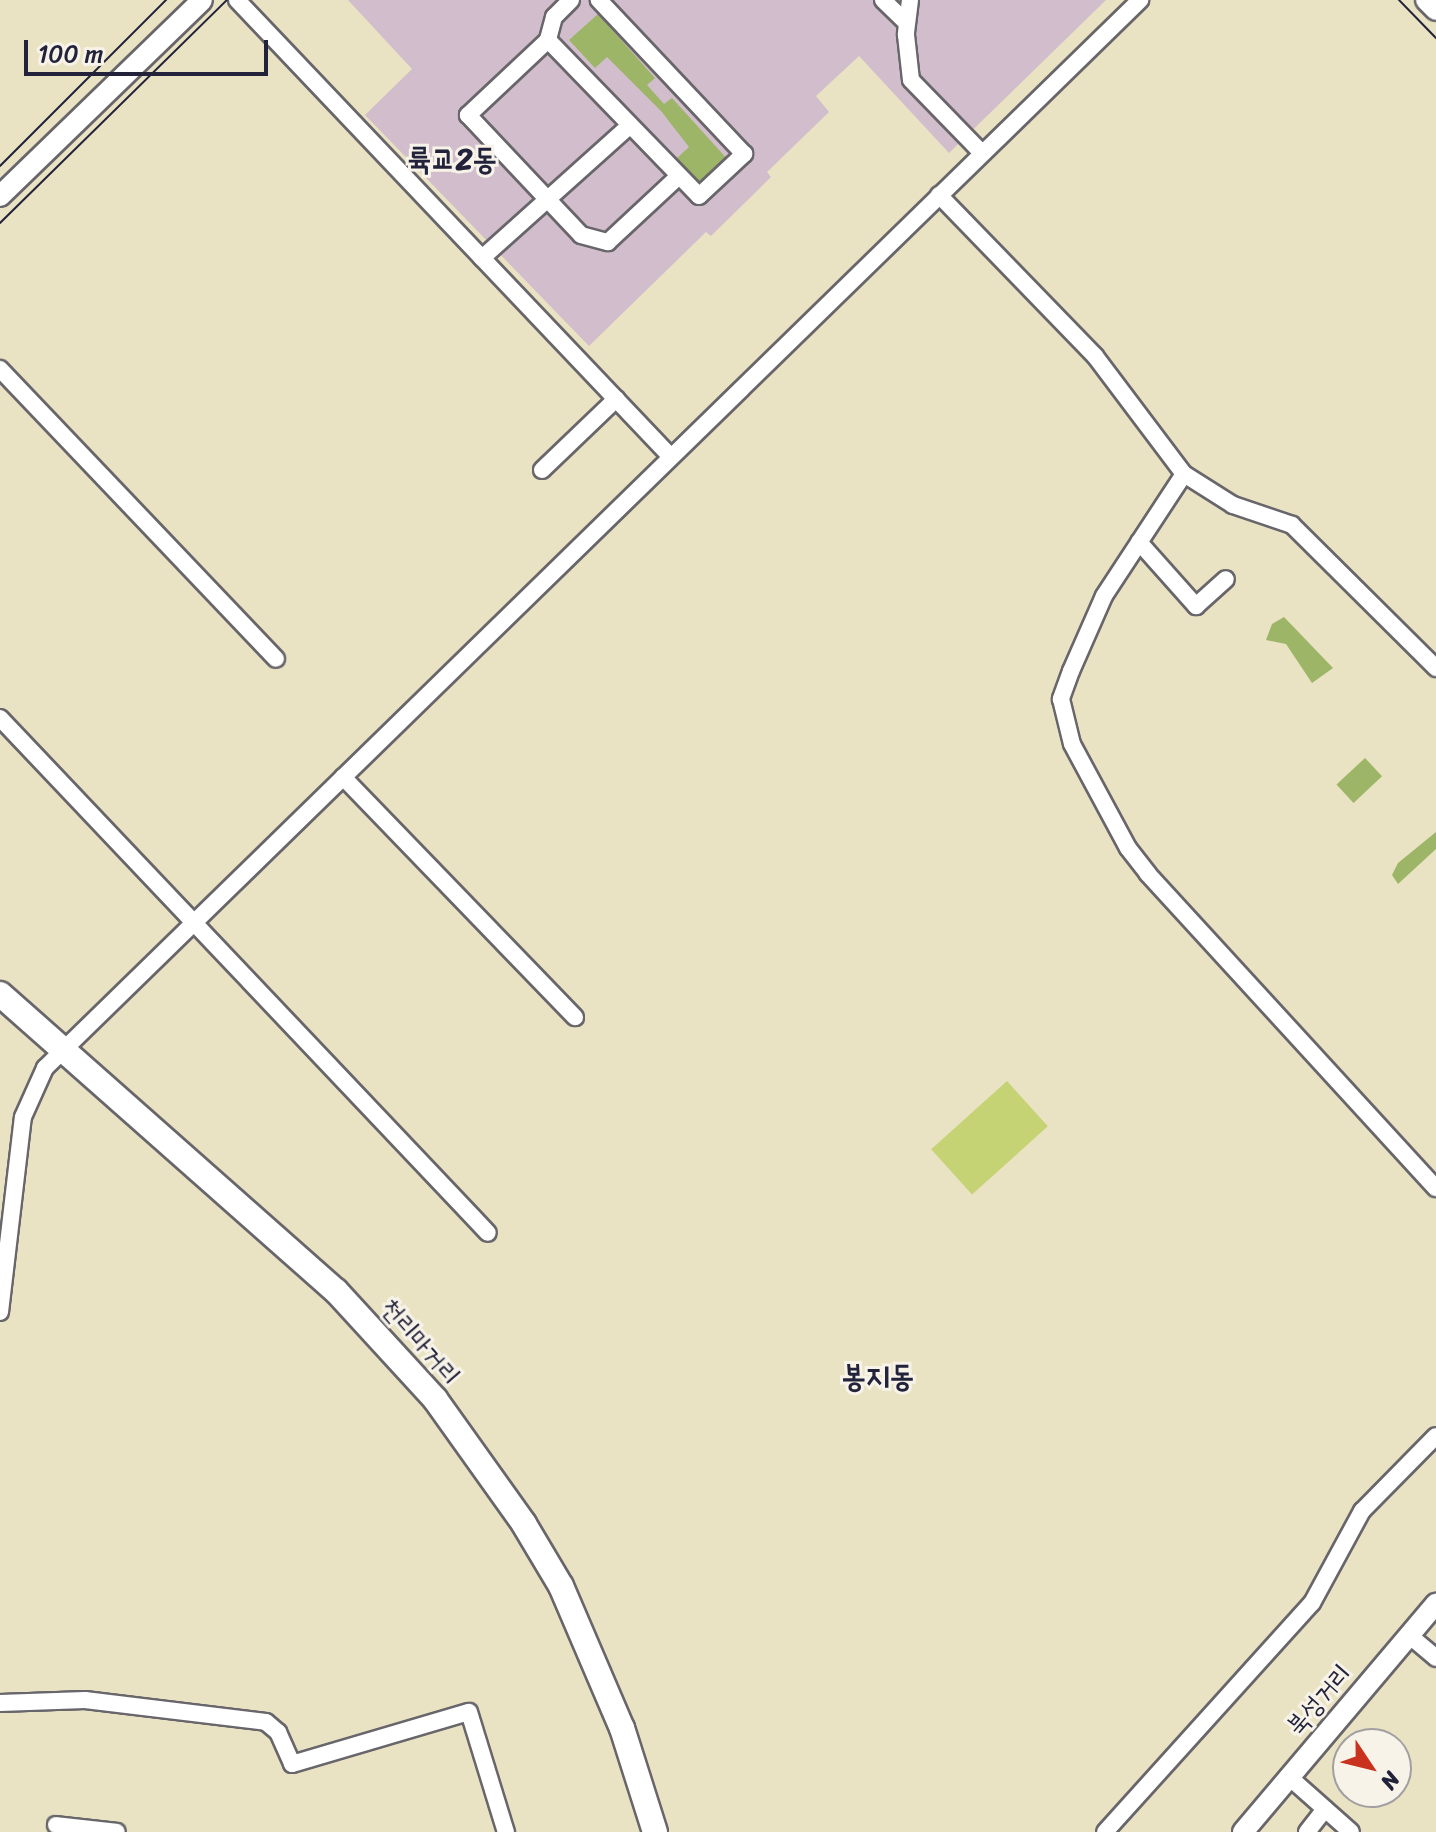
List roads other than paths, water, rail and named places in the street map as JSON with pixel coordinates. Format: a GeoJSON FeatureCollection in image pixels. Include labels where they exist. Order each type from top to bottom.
{"type":"FeatureCollection","features":[{"type":"Feature","properties":{"kind":"highway","name":"천리마거리"},"geometry":{"type":"LineString","coordinates":[[0,994],[60,1052],[336,1291],[435,1399],[482,1461],[561,1586],[622,1728],[655,1832]]}},
{"type":"Feature","properties":{"kind":"main road"},"geometry":{"type":"LineString","coordinates":[[0,196],[202,0]]}},
{"type":"Feature","properties":{"kind":"main road"},"geometry":{"type":"LineString","coordinates":[[1426,0],[1436,10]]}},
{"type":"Feature","properties":{"kind":"main road","name":"북성거리"},"geometry":{"type":"LineString","coordinates":[[1243,1832],[1436,1604]]}},
{"type":"Feature","properties":{"kind":"street"},"geometry":{"type":"LineString","coordinates":[[237,0],[671,457]]}},
{"type":"Feature","properties":{"kind":"street"},"geometry":{"type":"LineString","coordinates":[[571,0],[554,17],[548,40],[468,115],[581,235],[608,242],[679,176]]}},
{"type":"Feature","properties":{"kind":"street"},"geometry":{"type":"LineString","coordinates":[[548,40],[699,196],[744,154],[599,0]]}},
{"type":"Feature","properties":{"kind":"street"},"geometry":{"type":"LineString","coordinates":[[883,0],[907,23]]}},
{"type":"Feature","properties":{"kind":"street"},"geometry":{"type":"LineString","coordinates":[[910,0],[907,23],[911,80],[980,151]]}},
{"type":"Feature","properties":{"kind":"street"},"geometry":{"type":"LineString","coordinates":[[0,1312],[25,1105],[37,1079],[60,1052],[939,195],[980,151],[1140,0]]}},
{"type":"Feature","properties":{"kind":"street"},"geometry":{"type":"LineString","coordinates":[[482,258],[629,126]]}},
{"type":"Feature","properties":{"kind":"street"},"geometry":{"type":"LineString","coordinates":[[939,195],[1095,356],[1184,474],[1233,505],[1292,525],[1436,668]]}},
{"type":"Feature","properties":{"kind":"street"},"geometry":{"type":"LineString","coordinates":[[0,369],[276,659]]}},
{"type":"Feature","properties":{"kind":"street"},"geometry":{"type":"LineString","coordinates":[[542,470],[616,399]]}},
{"type":"Feature","properties":{"kind":"street"},"geometry":{"type":"LineString","coordinates":[[1184,474],[1104,596],[1071,671],[1061,699],[1072,744],[1128,848],[1148,874],[1436,1188]]}},
{"type":"Feature","properties":{"kind":"street"},"geometry":{"type":"LineString","coordinates":[[1139,542],[1196,606],[1226,579]]}},
{"type":"Feature","properties":{"kind":"street"},"geometry":{"type":"LineString","coordinates":[[0,718],[488,1233]]}},
{"type":"Feature","properties":{"kind":"street"},"geometry":{"type":"LineString","coordinates":[[343,777],[575,1017]]}},
{"type":"Feature","properties":{"kind":"street"},"geometry":{"type":"LineString","coordinates":[[1105,1832],[1312,1603],[1362,1511],[1436,1436]]}},
{"type":"Feature","properties":{"kind":"street"},"geometry":{"type":"LineString","coordinates":[[1410,1636],[1436,1658]]}},
{"type":"Feature","properties":{"kind":"street"},"geometry":{"type":"LineString","coordinates":[[0,1703],[85,1700],[266,1722],[278,1732],[292,1764],[469,1712],[506,1832]]}},
{"type":"Feature","properties":{"kind":"street"},"geometry":{"type":"LineString","coordinates":[[1288,1776],[1351,1832]]}},
{"type":"Feature","properties":{"kind":"street"},"geometry":{"type":"LineString","coordinates":[[1307,1832],[1325,1809]]}},
{"type":"Feature","properties":{"kind":"street"},"geometry":{"type":"LineString","coordinates":[[56,1825],[117,1832]]}},
{"type":"Feature","properties":{"kind":"tram line"},"geometry":{"type":"LineString","coordinates":[[0,166],[166,0]]}},
{"type":"Feature","properties":{"kind":"tram line"},"geometry":{"type":"LineString","coordinates":[[0,223],[227,0]]}},
{"type":"Feature","properties":{"kind":"tram line"},"geometry":{"type":"LineString","coordinates":[[1399,0],[1436,38]]}},
{"type":"Feature","properties":{"kind":"district","name":"륙교2동"},"geometry":{"type":"Point","coordinates":[452,159]}},
{"type":"Feature","properties":{"kind":"district","name":"봉지동"},"geometry":{"type":"Point","coordinates":[878,1376]}}]}
